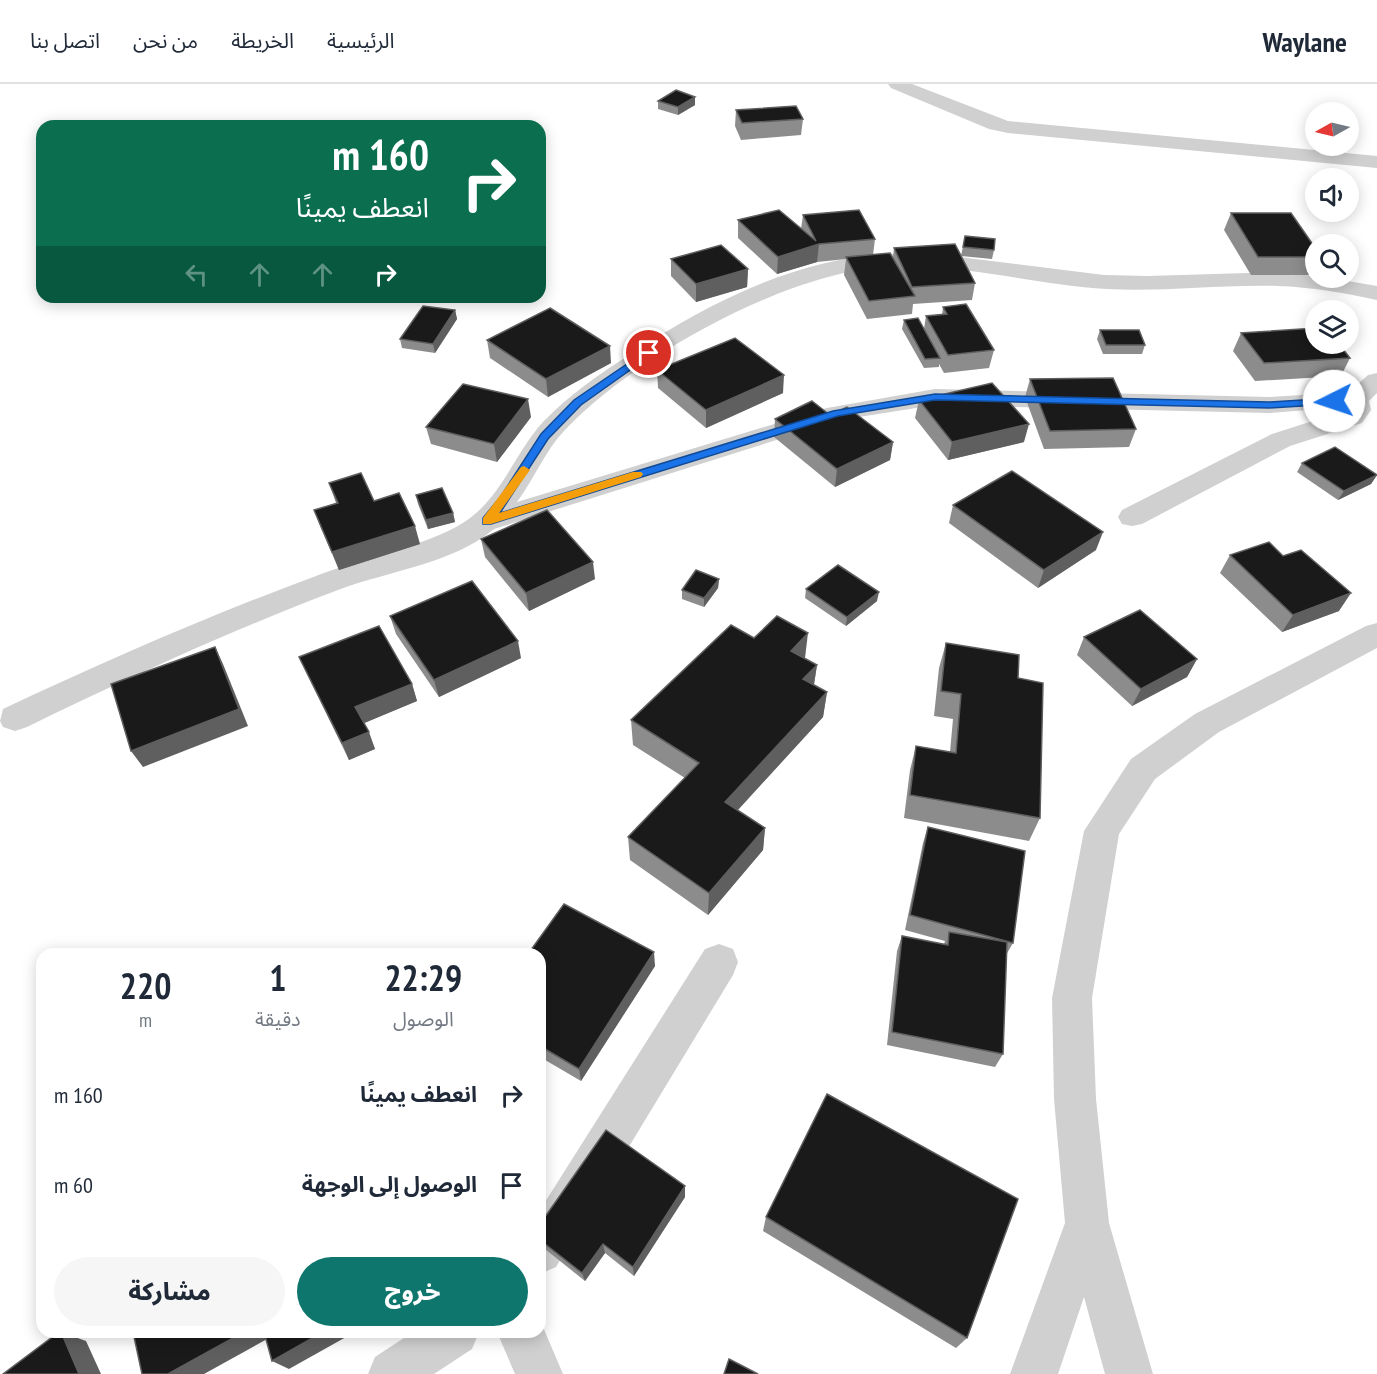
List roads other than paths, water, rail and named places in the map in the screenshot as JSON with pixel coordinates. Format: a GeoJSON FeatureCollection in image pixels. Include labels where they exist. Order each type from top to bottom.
{"type":"FeatureCollection","features":[{"type":"Feature","properties":{"kind":"street"},"geometry":{"type":"LineString","coordinates":[[897,84],[1008,128],[1377,162]]}},
{"type":"Feature","properties":{"kind":"street"},"geometry":{"type":"LineString","coordinates":[[487,521],[506,498],[544,436],[578,403],[612,377],[709,316],[769,290],[834,269],[871,262],[927,260],[1075,281],[1159,283],[1276,279],[1318,282],[1377,293]]}},
{"type":"Feature","properties":{"kind":"street"},"geometry":{"type":"LineString","coordinates":[[15,718],[112,671],[331,581],[465,535],[487,521],[836,413],[935,397],[1269,405],[1356,399],[1377,380]]}},
{"type":"Feature","properties":{"kind":"street"},"geometry":{"type":"LineString","coordinates":[[1132,517],[1281,440],[1353,417],[1358,410],[1356,399]]}},
{"type":"Feature","properties":{"kind":"street"},"geometry":{"type":"LineString","coordinates":[[1129,1374],[1087,1223],[1075,1099],[1072,998],[1102,831],[1143,769],[1207,723],[1377,634]]}},
{"type":"Feature","properties":{"kind":"street"},"geometry":{"type":"LineString","coordinates":[[546,1241],[719,962]]}},
{"type":"Feature","properties":{"kind":"street"},"geometry":{"type":"LineString","coordinates":[[1034,1374],[1087,1223]]}},
{"type":"Feature","properties":{"kind":"street"},"geometry":{"type":"LineString","coordinates":[[392,1374],[446,1338]]}},
{"type":"Feature","properties":{"kind":"street"},"geometry":{"type":"LineString","coordinates":[[523,1338],[539,1374]]}}]}
